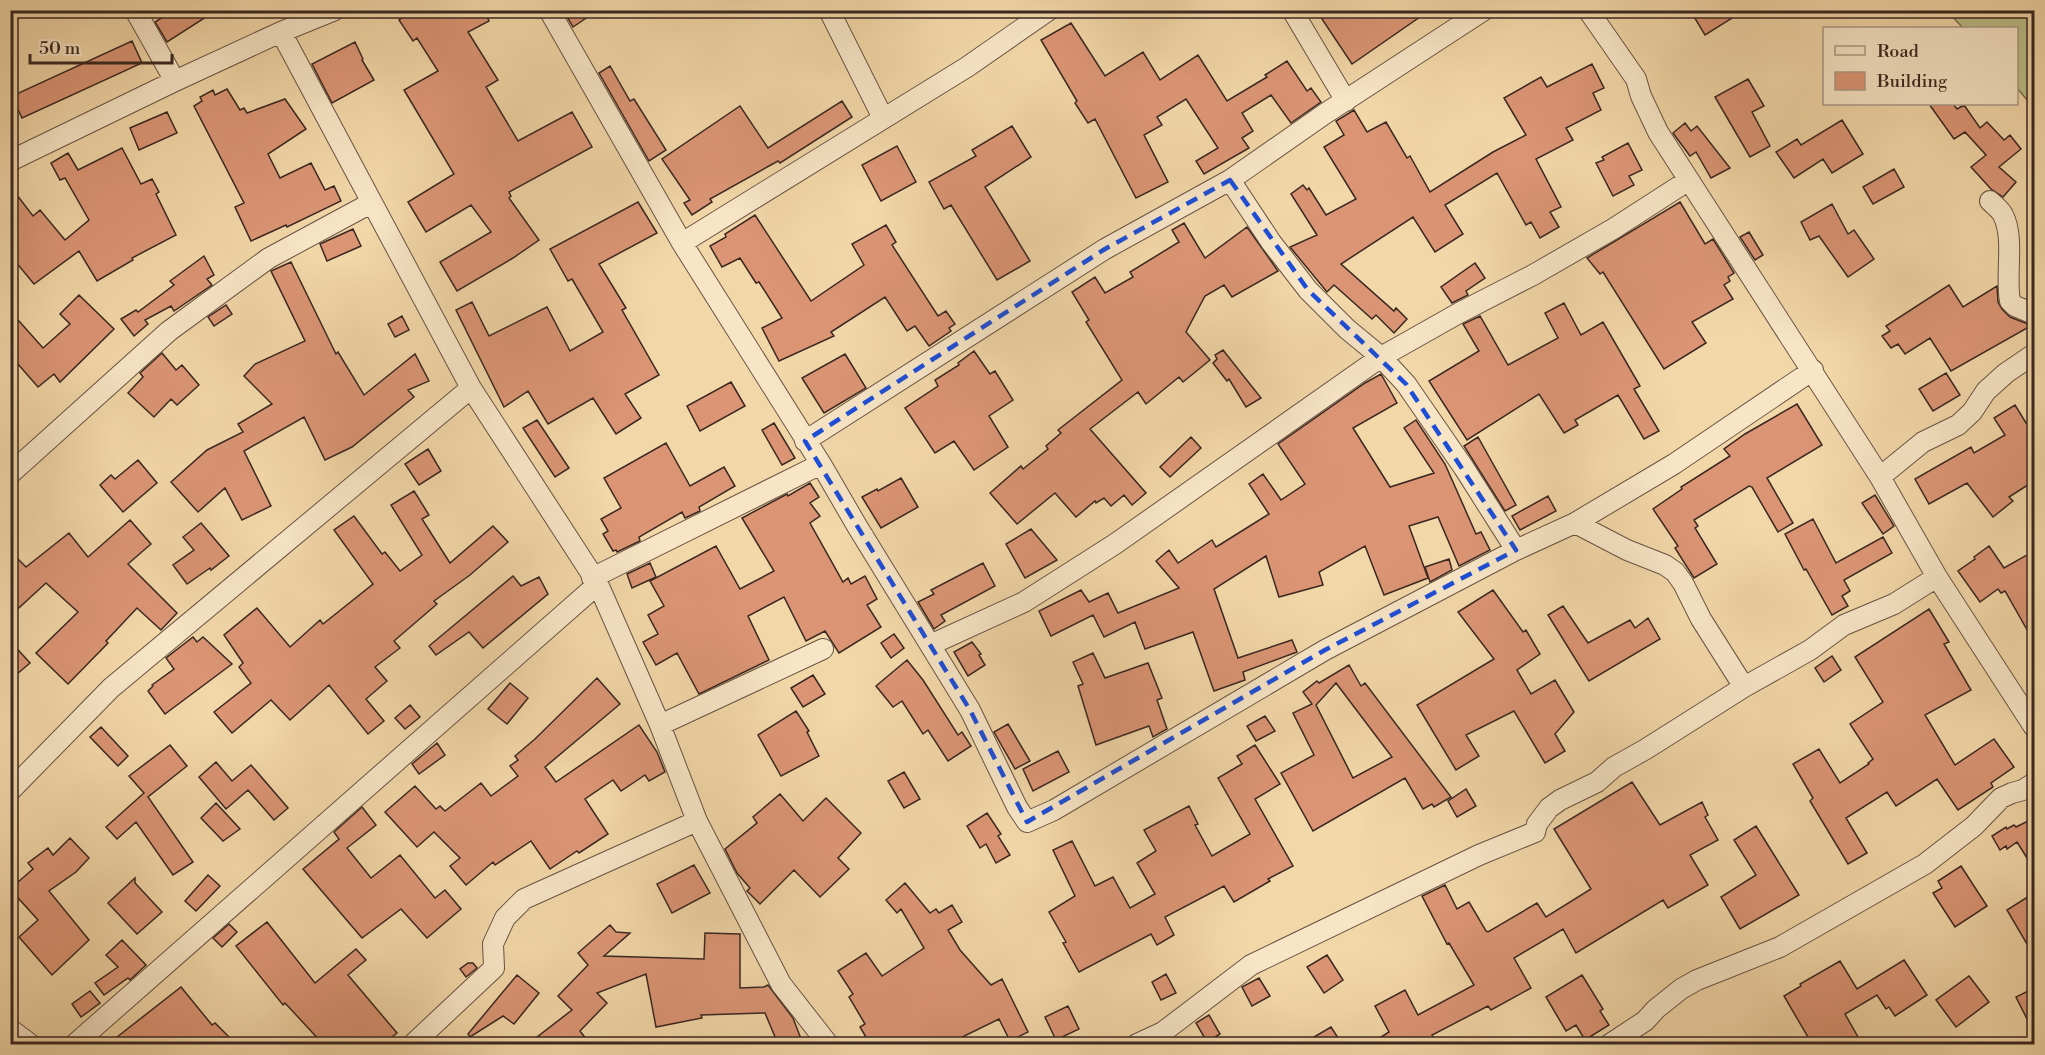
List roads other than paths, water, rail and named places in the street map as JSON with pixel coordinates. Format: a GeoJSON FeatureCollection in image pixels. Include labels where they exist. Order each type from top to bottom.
{"type":"FeatureCollection","features":[{"type":"Feature","properties":{"kind":"street"},"geometry":{"type":"LineString","coordinates":[[135,10],[175,81]]}},
{"type":"Feature","properties":{"kind":"street"},"geometry":{"type":"LineString","coordinates":[[10,161],[175,81],[335,10]]}},
{"type":"Feature","properties":{"kind":"street"},"geometry":{"type":"LineString","coordinates":[[549,10],[682,243],[821,464],[970,710],[1017,807],[1027,822],[1054,810],[1325,650],[1516,550],[1575,523],[1674,464],[1813,370]]}},
{"type":"Feature","properties":{"kind":"street"},"geometry":{"type":"LineString","coordinates":[[829,10],[883,118]]}},
{"type":"Feature","properties":{"kind":"street"},"geometry":{"type":"LineString","coordinates":[[682,243],[967,67],[1048,10]]}},
{"type":"Feature","properties":{"kind":"street"},"geometry":{"type":"LineString","coordinates":[[1292,10],[1346,100]]}},
{"type":"Feature","properties":{"kind":"street"},"geometry":{"type":"LineString","coordinates":[[805,441],[1105,249],[1230,180],[1346,100],[1484,10]]}},
{"type":"Feature","properties":{"kind":"street"},"geometry":{"type":"LineString","coordinates":[[1588,10],[1636,79],[1641,96],[1658,132],[1881,477],[1937,577],[2034,727]]}},
{"type":"Feature","properties":{"kind":"street"},"geometry":{"type":"LineString","coordinates":[[281,32],[471,387],[595,581],[660,725],[697,820],[781,984],[828,1044]]}},
{"type":"Feature","properties":{"kind":"street"},"geometry":{"type":"LineString","coordinates":[[1230,180],[1271,242],[1308,291],[1347,329],[1381,357],[1406,384],[1464,468],[1516,550]]}},
{"type":"Feature","properties":{"kind":"street"},"geometry":{"type":"LineString","coordinates":[[930,645],[1024,602],[1105,551],[1381,357],[1533,275],[1613,229],[1689,180]]}},
{"type":"Feature","properties":{"kind":"street"},"geometry":{"type":"LineString","coordinates":[[1990,201],[2003,213],[2007,227],[2007,275],[2010,301],[2015,306],[2034,314]]}},
{"type":"Feature","properties":{"kind":"street"},"geometry":{"type":"LineString","coordinates":[[10,474],[169,331],[269,258],[371,203]]}},
{"type":"Feature","properties":{"kind":"street"},"geometry":{"type":"LineString","coordinates":[[1881,477],[1908,452],[1958,425],[1972,412],[1986,391],[2006,373],[2034,354]]}},
{"type":"Feature","properties":{"kind":"street"},"geometry":{"type":"LineString","coordinates":[[10,791],[111,688],[471,387]]}},
{"type":"Feature","properties":{"kind":"street"},"geometry":{"type":"LineString","coordinates":[[75,1044],[595,581],[821,464]]}},
{"type":"Feature","properties":{"kind":"street"},"geometry":{"type":"LineString","coordinates":[[1575,523],[1628,550],[1665,565],[1675,572],[1701,619],[1744,687]]}},
{"type":"Feature","properties":{"kind":"street"},"geometry":{"type":"LineString","coordinates":[[1137,1044],[1163,1032],[1251,965],[1479,855],[1535,831],[1537,824],[1549,808],[1560,800],[1597,782],[1614,766],[1810,650],[1844,625],[1894,604],[1937,577]]}},
{"type":"Feature","properties":{"kind":"street"},"geometry":{"type":"LineString","coordinates":[[660,725],[824,649]]}},
{"type":"Feature","properties":{"kind":"street"},"geometry":{"type":"LineString","coordinates":[[1610,1044],[1645,1022],[1656,1009],[1681,989],[1697,980],[1780,947],[1925,864],[1974,826],[2001,798],[2023,790],[2034,783]]}},
{"type":"Feature","properties":{"kind":"street"},"geometry":{"type":"LineString","coordinates":[[413,1044],[494,968],[493,944],[505,918],[524,899],[697,820]]}},
{"type":"Feature","properties":{"kind":"street"},"geometry":{"type":"LineString","coordinates":[[10,1029],[30,1044]]}}]}
